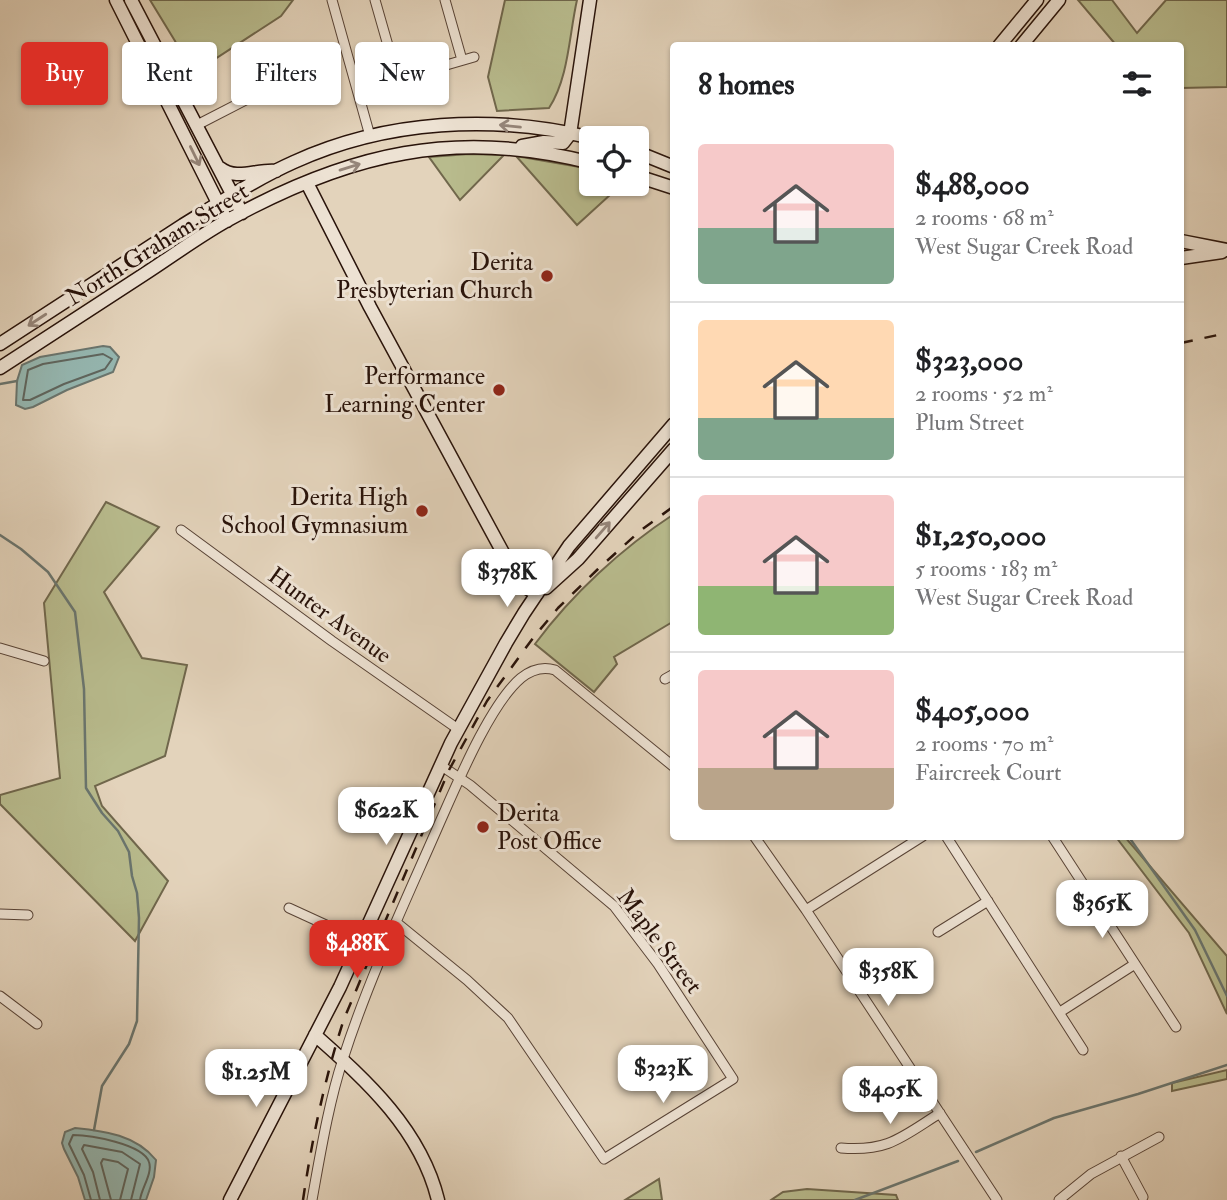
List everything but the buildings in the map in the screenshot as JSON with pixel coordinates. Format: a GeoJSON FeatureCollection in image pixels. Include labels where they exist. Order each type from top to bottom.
{"type":"FeatureCollection","features":[{"type":"Feature","properties":{"kind":"main road"},"geometry":{"type":"LineString","coordinates":[[116,0],[227,221]]}},
{"type":"Feature","properties":{"kind":"main road"},"geometry":{"type":"LineString","coordinates":[[131,0],[242,213]]}},
{"type":"Feature","properties":{"kind":"main road"},"geometry":{"type":"LineString","coordinates":[[516,148],[531,143],[563,143],[570,134],[590,0]]}},
{"type":"Feature","properties":{"kind":"main road"},"geometry":{"type":"LineString","coordinates":[[1002,42],[1037,0]]}},
{"type":"Feature","properties":{"kind":"main road"},"geometry":{"type":"LineString","coordinates":[[1023,42],[1028,29],[1049,0]]}},
{"type":"Feature","properties":{"kind":"main road"},"geometry":{"type":"LineString","coordinates":[[1024,42],[1059,0]]}},
{"type":"Feature","properties":{"kind":"main road","name":"North Graham Street"},"geometry":{"type":"LineString","coordinates":[[0,344],[218,204],[276,171],[316,153],[370,136],[409,128],[464,124],[508,125],[579,136]]}},
{"type":"Feature","properties":{"kind":"main road","name":"North Graham Street"},"geometry":{"type":"LineString","coordinates":[[0,368],[227,221],[307,183],[354,165],[403,153],[463,146],[516,148],[579,160]]}},
{"type":"Feature","properties":{"kind":"main road"},"geometry":{"type":"LineString","coordinates":[[649,157],[670,165]]}},
{"type":"Feature","properties":{"kind":"main road"},"geometry":{"type":"LineString","coordinates":[[219,167],[227,174],[235,176],[261,169],[276,171]]}},
{"type":"Feature","properties":{"kind":"main road"},"geometry":{"type":"LineString","coordinates":[[649,180],[670,187]]}},
{"type":"Feature","properties":{"kind":"main road"},"geometry":{"type":"LineString","coordinates":[[307,183],[363,295],[508,562],[527,588],[537,594]]}},
{"type":"Feature","properties":{"kind":"main road"},"geometry":{"type":"LineString","coordinates":[[1184,243],[1227,251]]}},
{"type":"Feature","properties":{"kind":"main road"},"geometry":{"type":"LineString","coordinates":[[1184,258],[1227,251]]}},
{"type":"Feature","properties":{"kind":"main road"},"geometry":{"type":"LineString","coordinates":[[230,1200],[361,941],[458,729],[524,613],[569,547],[670,428]]}},
{"type":"Feature","properties":{"kind":"main road"},"geometry":{"type":"LineString","coordinates":[[649,478],[645,468],[647,462],[663,443],[670,429]]}},
{"type":"Feature","properties":{"kind":"main road"},"geometry":{"type":"LineString","coordinates":[[537,594],[579,559],[670,454]]}},
{"type":"Feature","properties":{"kind":"main road"},"geometry":{"type":"LineString","coordinates":[[315,1035],[374,1091],[406,1128],[423,1157],[438,1200]]}},
{"type":"Feature","properties":{"kind":"street"},"geometry":{"type":"LineString","coordinates":[[332,0],[370,136]]}},
{"type":"Feature","properties":{"kind":"street"},"geometry":{"type":"LineString","coordinates":[[375,0],[387,42]]}},
{"type":"Feature","properties":{"kind":"street"},"geometry":{"type":"LineString","coordinates":[[445,0],[462,60]]}},
{"type":"Feature","properties":{"kind":"street"},"geometry":{"type":"LineString","coordinates":[[449,64],[474,57]]}},
{"type":"Feature","properties":{"kind":"street"},"geometry":{"type":"LineString","coordinates":[[197,125],[236,105]]}},
{"type":"Feature","properties":{"kind":"street","name":"Hunter Avenue"},"geometry":{"type":"LineString","coordinates":[[181,530],[458,729]]}},
{"type":"Feature","properties":{"kind":"street"},"geometry":{"type":"LineString","coordinates":[[0,648],[44,661]]}},
{"type":"Feature","properties":{"kind":"street"},"geometry":{"type":"LineString","coordinates":[[312,1200],[342,1060],[397,923],[460,778],[491,720],[514,686],[528,674],[548,668],[571,681],[670,764]]}},
{"type":"Feature","properties":{"kind":"street","name":"Maple Street"},"geometry":{"type":"LineString","coordinates":[[397,923],[467,980],[508,1018],[604,1159],[733,1079],[658,964],[614,906],[460,778],[440,765]]}},
{"type":"Feature","properties":{"kind":"street"},"geometry":{"type":"LineString","coordinates":[[757,840],[997,1200]]}},
{"type":"Feature","properties":{"kind":"street"},"geometry":{"type":"LineString","coordinates":[[806,910],[917,840]]}},
{"type":"Feature","properties":{"kind":"street"},"geometry":{"type":"LineString","coordinates":[[949,840],[1083,1050]]}},
{"type":"Feature","properties":{"kind":"street"},"geometry":{"type":"LineString","coordinates":[[1055,840],[1176,1027]]}},
{"type":"Feature","properties":{"kind":"street"},"geometry":{"type":"LineString","coordinates":[[938,932],[988,901]]}},
{"type":"Feature","properties":{"kind":"street"},"geometry":{"type":"LineString","coordinates":[[289,908],[361,941]]}},
{"type":"Feature","properties":{"kind":"street"},"geometry":{"type":"LineString","coordinates":[[0,915],[28,915]]}},
{"type":"Feature","properties":{"kind":"street"},"geometry":{"type":"LineString","coordinates":[[1060,1012],[1135,964]]}},
{"type":"Feature","properties":{"kind":"street"},"geometry":{"type":"LineString","coordinates":[[0,996],[37,1024]]}},
{"type":"Feature","properties":{"kind":"street"},"geometry":{"type":"LineString","coordinates":[[841,1147],[866,1150],[882,1147],[940,1114]]}},
{"type":"Feature","properties":{"kind":"street"},"geometry":{"type":"LineString","coordinates":[[1059,1200],[1091,1174],[1159,1137]]}},
{"type":"Feature","properties":{"kind":"street"},"geometry":{"type":"LineString","coordinates":[[1121,1156],[1143,1197]]}},
{"type":"Feature","properties":{"kind":"green space"},"geometry":{"type":"Polygon","coordinates":[[[150,0],[293,0],[281,16],[241,42],[231,42],[231,49],[217,58],[217,42],[175,41],[150,0]]]}},
{"type":"Feature","properties":{"kind":"green space"},"geometry":{"type":"Polygon","coordinates":[[[505,0],[577,0],[565,69],[549,108],[497,111],[488,77],[505,0]]]}},
{"type":"Feature","properties":{"kind":"green space"},"geometry":{"type":"Polygon","coordinates":[[[1078,0],[1112,0],[1137,33],[1166,0],[1227,0],[1227,87],[1184,88],[1184,42],[1113,42],[1078,0]]]}},
{"type":"Feature","properties":{"kind":"green space"},"geometry":{"type":"Polygon","coordinates":[[[504,155],[460,200],[429,157],[504,155]]]}},
{"type":"Feature","properties":{"kind":"green space"},"geometry":{"type":"Polygon","coordinates":[[[516,156],[579,167],[579,196],[609,196],[577,225],[516,156]]]}},
{"type":"Feature","properties":{"kind":"green space"},"geometry":{"type":"Polygon","coordinates":[[[106,502],[159,527],[104,592],[142,658],[187,665],[165,756],[95,786],[102,806],[168,881],[135,941],[0,804],[0,795],[60,778],[44,603],[106,502]]]}},
{"type":"Feature","properties":{"kind":"green space"},"geometry":{"type":"Polygon","coordinates":[[[670,517],[670,623],[614,657],[617,664],[594,692],[535,644],[565,607],[599,573],[670,517]]]}},
{"type":"Feature","properties":{"kind":"green space"},"geometry":{"type":"Polygon","coordinates":[[[1118,840],[1128,840],[1227,956],[1227,1014],[1189,933],[1118,840]]]}},
{"type":"Feature","properties":{"kind":"green space"},"geometry":{"type":"Polygon","coordinates":[[[1227,1070],[1227,1079],[1172,1091],[1172,1083],[1227,1070]]]}},
{"type":"Feature","properties":{"kind":"green space"},"geometry":{"type":"Polygon","coordinates":[[[659,1179],[662,1200],[625,1200],[659,1179]]]}},
{"type":"Feature","properties":{"kind":"green space"},"geometry":{"type":"Polygon","coordinates":[[[807,1189],[896,1195],[898,1200],[771,1200],[783,1192],[807,1189]]]}},
{"type":"Feature","properties":{"kind":"water"},"geometry":{"type":"Polygon","coordinates":[[[110,347],[119,357],[113,372],[33,407],[25,409],[16,405],[17,381],[22,365],[40,357],[110,347]]]}},
{"type":"Feature","properties":{"kind":"water"},"geometry":{"type":"Polygon","coordinates":[[[75,1128],[119,1136],[139,1145],[156,1160],[154,1177],[146,1200],[85,1200],[78,1177],[62,1143],[65,1132],[75,1128]]]}},
{"type":"Feature","properties":{"kind":"waterway"},"geometry":{"type":"LineString","coordinates":[[0,384],[17,381]]}},
{"type":"Feature","properties":{"kind":"waterway"},"geometry":{"type":"LineString","coordinates":[[0,535],[48,572],[75,612],[84,689],[86,788],[118,831],[129,852],[137,893],[137,1021],[129,1044],[102,1086],[94,1130]]}},
{"type":"Feature","properties":{"kind":"waterway"},"geometry":{"type":"LineString","coordinates":[[1131,840],[1195,930],[1227,996]]}},
{"type":"Feature","properties":{"kind":"waterway"},"geometry":{"type":"LineString","coordinates":[[976,1152],[1054,1118],[1227,1065]]}},
{"type":"Feature","properties":{"kind":"waterway"},"geometry":{"type":"LineString","coordinates":[[855,1200],[958,1161]]}},
{"type":"Feature","properties":{"kind":"railway"},"geometry":{"type":"LineString","coordinates":[[1184,342],[1227,333]]}},
{"type":"Feature","properties":{"kind":"railway"},"geometry":{"type":"LineString","coordinates":[[303,1200],[320,1108],[344,1019],[449,770],[487,701],[558,608],[640,531],[670,509]]}},
{"type":"Feature","properties":{"kind":"place","name":"Derita Presbyterian Church"},"geometry":{"type":"Point","coordinates":[547,276]}},
{"type":"Feature","properties":{"kind":"place","name":"Performance Learning Center"},"geometry":{"type":"Point","coordinates":[499,390]}},
{"type":"Feature","properties":{"kind":"place","name":"Derita High School Gymnasium"},"geometry":{"type":"Point","coordinates":[422,511]}},
{"type":"Feature","properties":{"kind":"place","name":"Derita Post Office"},"geometry":{"type":"Point","coordinates":[483,827]}}]}
